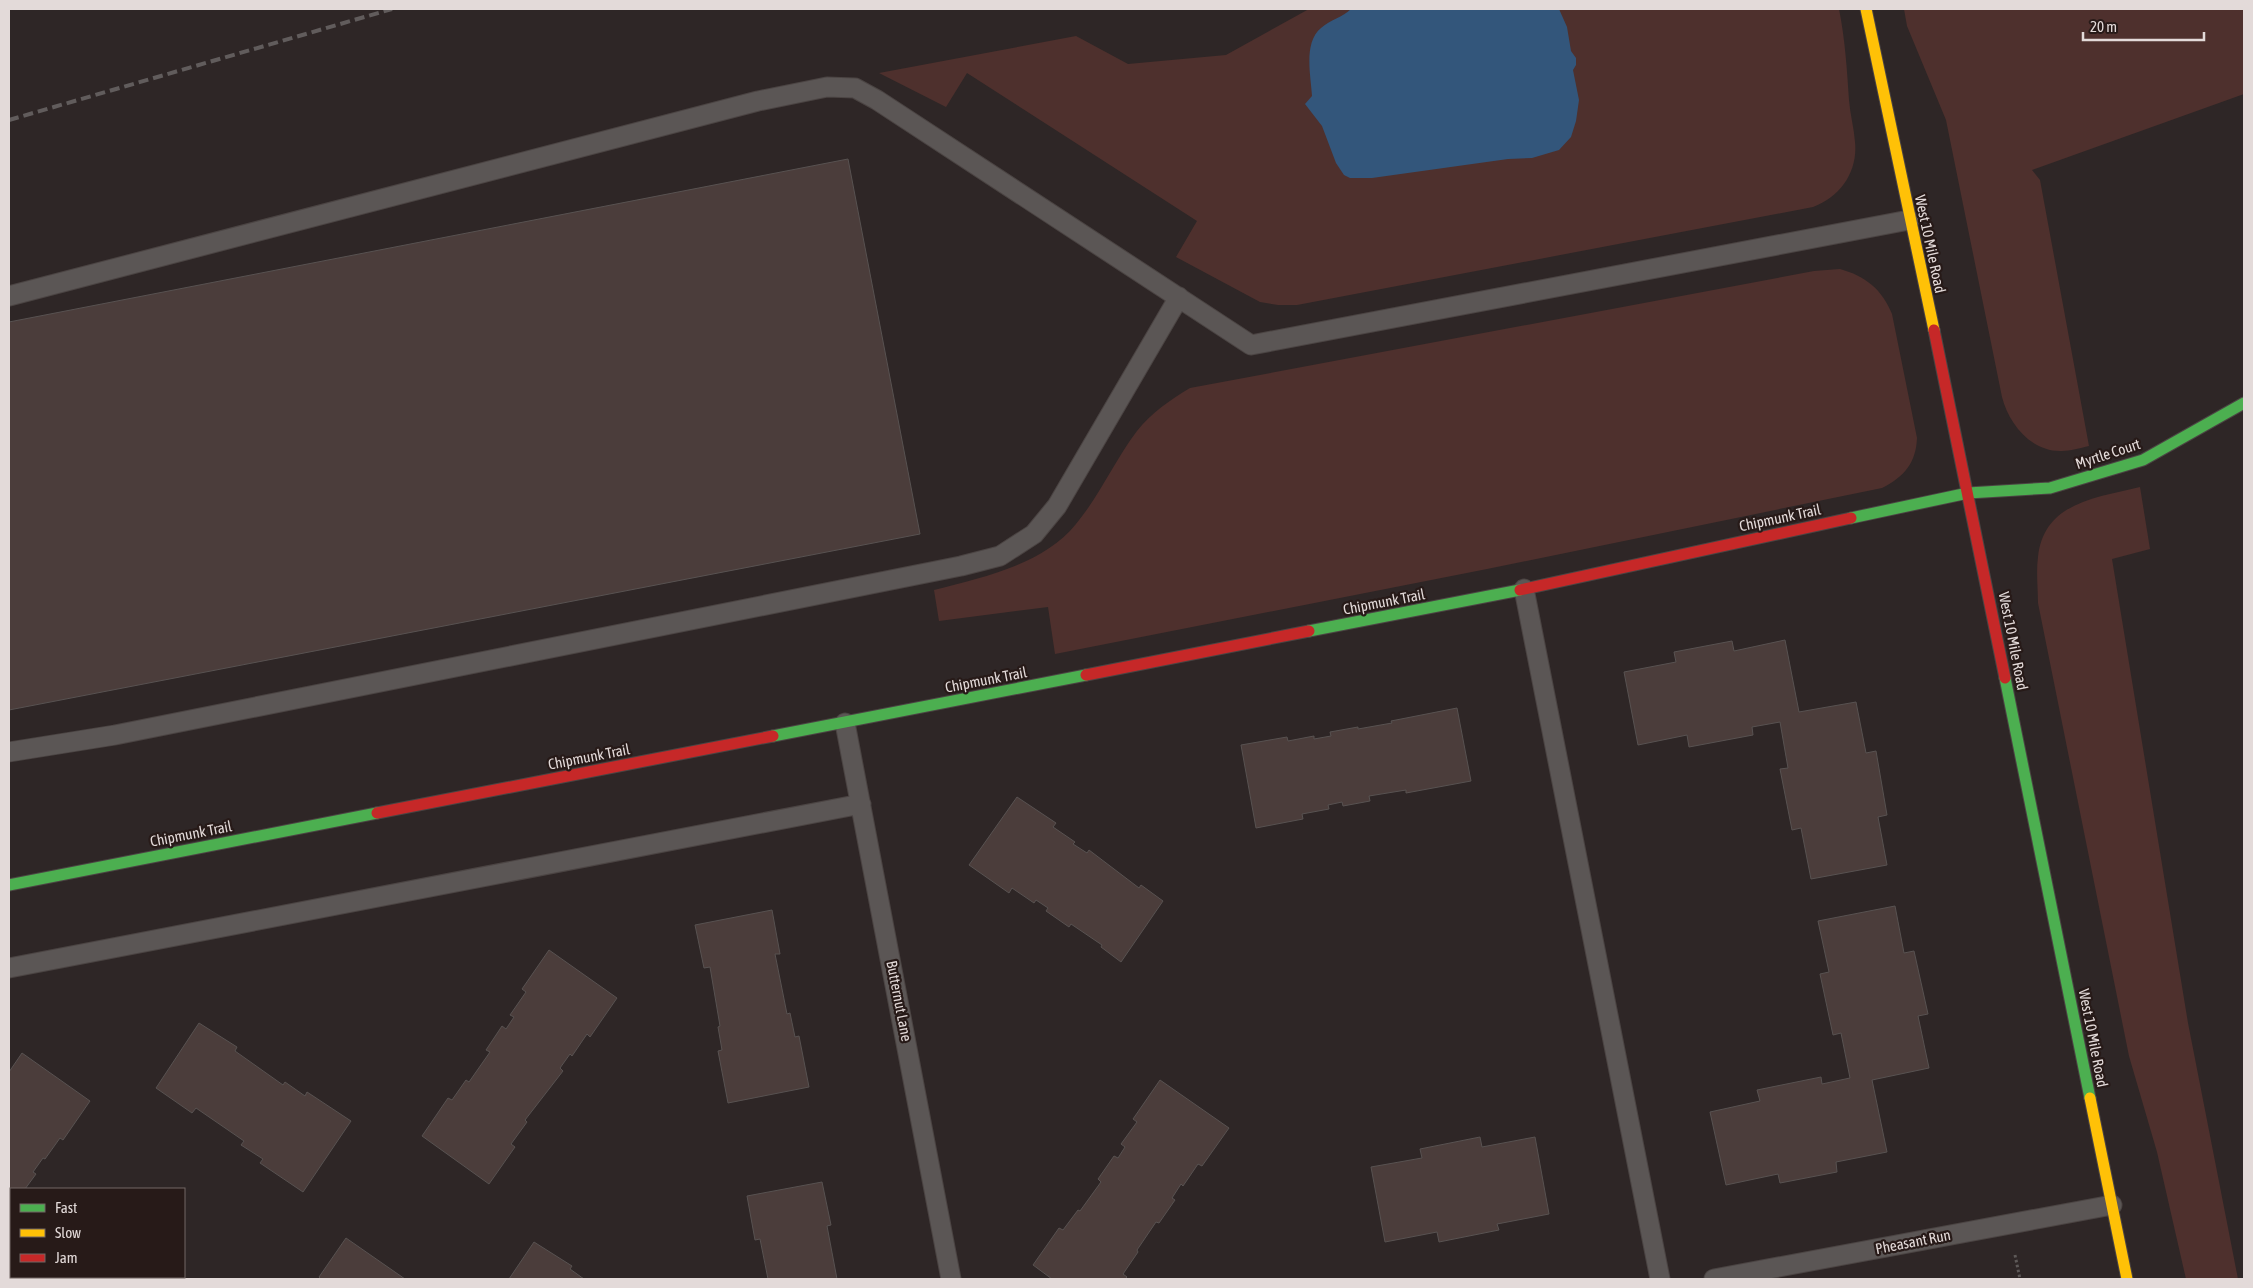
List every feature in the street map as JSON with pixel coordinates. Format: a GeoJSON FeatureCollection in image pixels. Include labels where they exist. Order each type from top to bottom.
{"type":"FeatureCollection","features":[{"type":"Feature","properties":{"kind":"street","name":"West 10 Mile Road"},"geometry":{"type":"LineString","coordinates":[[1866,9],[1968,493],[2127,1279]]}},
{"type":"Feature","properties":{"kind":"street","name":"Myrtle Court"},"geometry":{"type":"LineString","coordinates":[[1968,493],[2050,488],[2143,460],[2244,403]]}},
{"type":"Feature","properties":{"kind":"street","name":"Chipmunk Trail"},"geometry":{"type":"LineString","coordinates":[[9,885],[1524,589],[1968,493]]}},
{"type":"Feature","properties":{"kind":"lane"},"geometry":{"type":"LineString","coordinates":[[9,296],[758,101],[827,87],[855,88],[877,100],[1251,345],[1910,220]]}},
{"type":"Feature","properties":{"kind":"lane"},"geometry":{"type":"LineString","coordinates":[[9,752],[125,733],[951,568],[1000,556],[1034,534],[1057,506],[1179,297]]}},
{"type":"Feature","properties":{"kind":"lane"},"geometry":{"type":"LineString","coordinates":[[1524,589],[1660,1279]]}},
{"type":"Feature","properties":{"kind":"lane","name":"Butternut Lane"},"geometry":{"type":"LineString","coordinates":[[845,723],[952,1279]]}},
{"type":"Feature","properties":{"kind":"lane"},"geometry":{"type":"LineString","coordinates":[[9,968],[861,804]]}},
{"type":"Feature","properties":{"kind":"lane","name":"Pheasant Run"},"geometry":{"type":"LineString","coordinates":[[1714,1279],[2112,1205]]}},
{"type":"Feature","properties":{"kind":"shaded area"},"geometry":{"type":"Polygon","coordinates":[[[1309,9],[1839,9],[1855,142],[1854,163],[1846,182],[1839,190],[1823,203],[1813,207],[1297,305],[1278,305],[1260,302],[1176,257],[1197,221],[967,73],[946,107],[879,73],[1076,36],[1128,64],[1226,55],[1309,9]]]}},
{"type":"Feature","properties":{"kind":"shaded area"},"geometry":{"type":"Polygon","coordinates":[[[1904,9],[2244,9],[2244,94],[2032,170],[2040,180],[2089,446],[2062,451],[2041,447],[2023,434],[2005,407],[1946,120],[1907,26],[1904,9]]]}},
{"type":"Feature","properties":{"kind":"shaded area"},"geometry":{"type":"Polygon","coordinates":[[[1840,269],[1857,275],[1872,285],[1888,305],[1892,314],[1917,438],[1914,455],[1907,468],[1897,479],[1882,488],[1487,569],[1055,654],[1048,607],[939,621],[934,590],[1011,568],[1047,550],[1062,538],[1085,513],[1142,424],[1161,407],[1190,388],[1814,271],[1840,269]]]}},
{"type":"Feature","properties":{"kind":"shaded area"},"geometry":{"type":"Polygon","coordinates":[[[2140,487],[2150,549],[2112,559],[2188,1023],[2238,1279],[2186,1279],[2157,1152],[2129,1056],[2038,603],[2038,557],[2042,539],[2050,524],[2061,514],[2090,499],[2140,487]]]}},
{"type":"Feature","properties":{"kind":"water"},"geometry":{"type":"Polygon","coordinates":[[[1351,9],[1559,9],[1567,27],[1571,51],[1576,58],[1576,65],[1573,70],[1579,100],[1576,121],[1571,137],[1559,150],[1532,158],[1508,159],[1372,178],[1350,178],[1344,175],[1336,163],[1322,126],[1305,104],[1312,96],[1309,60],[1315,34],[1325,25],[1351,9]]]}},
{"type":"Feature","properties":{"kind":"building"},"geometry":{"type":"Polygon","coordinates":[[[848,159],[920,534],[9,710],[9,322],[848,159]]]}},
{"type":"Feature","properties":{"kind":"building"},"geometry":{"type":"Polygon","coordinates":[[[1785,640],[1799,712],[1856,702],[1866,753],[1876,751],[1887,815],[1878,817],[1887,865],[1811,879],[1801,828],[1792,830],[1780,769],[1788,768],[1780,722],[1752,727],[1753,735],[1689,747],[1687,735],[1638,745],[1624,672],[1676,662],[1674,652],[1732,641],[1734,651],[1785,640]]]}},
{"type":"Feature","properties":{"kind":"building"},"geometry":{"type":"Polygon","coordinates":[[[1457,708],[1471,781],[1406,793],[1406,790],[1369,796],[1370,801],[1343,806],[1342,802],[1328,805],[1329,809],[1302,814],[1303,819],[1256,828],[1241,745],[1287,737],[1288,741],[1314,736],[1314,739],[1331,736],[1330,732],[1392,723],[1391,721],[1457,708]]]}},
{"type":"Feature","properties":{"kind":"building"},"geometry":{"type":"Polygon","coordinates":[[[1017,797],[1056,823],[1053,827],[1075,842],[1073,844],[1087,853],[1089,850],[1139,888],[1141,885],[1163,901],[1121,962],[1101,947],[1102,945],[1071,924],[1069,927],[1046,911],[1048,908],[1036,900],[1034,903],[1012,888],[1009,893],[969,865],[1017,797]]]}},
{"type":"Feature","properties":{"kind":"building"},"geometry":{"type":"Polygon","coordinates":[[[1895,906],[1904,953],[1914,951],[1928,1014],[1918,1016],[1929,1068],[1872,1080],[1887,1152],[1836,1162],[1837,1172],[1780,1183],[1778,1174],[1726,1185],[1710,1112],[1760,1101],[1757,1090],[1821,1077],[1822,1084],[1850,1078],[1841,1033],[1833,1035],[1820,974],[1829,972],[1818,921],[1895,906]]]}},
{"type":"Feature","properties":{"kind":"building"},"geometry":{"type":"Polygon","coordinates":[[[772,910],[780,954],[775,954],[787,1014],[790,1013],[795,1037],[799,1036],[809,1087],[728,1103],[718,1051],[722,1050],[718,1027],[720,1026],[710,967],[704,968],[695,925],[772,910]]]}},
{"type":"Feature","properties":{"kind":"building"},"geometry":{"type":"Polygon","coordinates":[[[549,950],[617,998],[590,1037],[587,1034],[572,1056],[570,1054],[560,1068],[563,1071],[525,1120],[527,1122],[511,1144],[515,1147],[489,1184],[422,1136],[448,1098],[452,1100],[466,1080],[469,1082],[490,1052],[486,1050],[502,1026],[506,1029],[514,1017],[510,1015],[526,992],[522,989],[549,950]]]}},
{"type":"Feature","properties":{"kind":"building"},"geometry":{"type":"Polygon","coordinates":[[[199,1023],[237,1047],[235,1051],[283,1085],[285,1082],[305,1096],[307,1092],[351,1121],[303,1192],[260,1163],[263,1159],[241,1145],[244,1141],[196,1108],[192,1113],[156,1088],[199,1023]]]}},
{"type":"Feature","properties":{"kind":"building"},"geometry":{"type":"Polygon","coordinates":[[[22,1053],[90,1101],[63,1140],[60,1138],[45,1159],[43,1158],[33,1172],[36,1174],[26,1188],[10,1188],[9,1208],[9,1072],[22,1053]]]}},
{"type":"Feature","properties":{"kind":"building"},"geometry":{"type":"Polygon","coordinates":[[[1160,1080],[1229,1128],[1202,1166],[1198,1164],[1183,1186],[1181,1184],[1172,1198],[1175,1200],[1159,1223],[1156,1222],[1137,1250],[1138,1252],[1123,1274],[1127,1277],[1125,1279],[1052,1279],[1033,1265],[1059,1228],[1063,1230],[1078,1210],[1080,1211],[1101,1182],[1098,1179],[1114,1156],[1118,1158],[1125,1147],[1121,1144],[1137,1122],[1133,1119],[1160,1080]]]}},
{"type":"Feature","properties":{"kind":"building"},"geometry":{"type":"Polygon","coordinates":[[[1480,1137],[1482,1147],[1535,1137],[1549,1214],[1497,1224],[1499,1230],[1439,1242],[1437,1232],[1385,1242],[1371,1167],[1422,1158],[1420,1149],[1480,1137]]]}},
{"type":"Feature","properties":{"kind":"building"},"geometry":{"type":"Polygon","coordinates":[[[822,1182],[831,1225],[827,1226],[837,1279],[768,1279],[760,1239],[755,1240],[747,1196],[822,1182]]]}},
{"type":"Feature","properties":{"kind":"building"},"geometry":{"type":"Polygon","coordinates":[[[346,1238],[405,1279],[321,1279],[319,1277],[346,1238]]]}},
{"type":"Feature","properties":{"kind":"building"},"geometry":{"type":"Polygon","coordinates":[[[534,1242],[572,1266],[570,1269],[584,1279],[509,1279],[534,1242]]]}},
{"type":"Feature","properties":{"kind":"railway"},"geometry":{"type":"LineString","coordinates":[[9,120],[392,9]]}},
{"type":"Feature","properties":{"kind":"traffic: fast"},"geometry":{"type":"LineString","coordinates":[[1851,518],[1968,493],[2050,488],[2143,460],[2244,403]]}},
{"type":"Feature","properties":{"kind":"traffic: fast"},"geometry":{"type":"LineString","coordinates":[[1309,631],[1520,590]]}},
{"type":"Feature","properties":{"kind":"traffic: fast"},"geometry":{"type":"LineString","coordinates":[[773,736],[1086,675]]}},
{"type":"Feature","properties":{"kind":"traffic: fast"},"geometry":{"type":"LineString","coordinates":[[2005,678],[2090,1098]]}},
{"type":"Feature","properties":{"kind":"traffic: fast"},"geometry":{"type":"LineString","coordinates":[[9,885],[377,813]]}},
{"type":"Feature","properties":{"kind":"traffic: slow"},"geometry":{"type":"LineString","coordinates":[[1866,9],[1934,330]]}},
{"type":"Feature","properties":{"kind":"traffic: slow"},"geometry":{"type":"LineString","coordinates":[[2090,1098],[2127,1279]]}},
{"type":"Feature","properties":{"kind":"traffic: jam"},"geometry":{"type":"LineString","coordinates":[[1934,330],[2005,678]]}},
{"type":"Feature","properties":{"kind":"traffic: jam"},"geometry":{"type":"LineString","coordinates":[[1520,590],[1851,518]]}},
{"type":"Feature","properties":{"kind":"traffic: jam"},"geometry":{"type":"LineString","coordinates":[[1086,675],[1309,631]]}},
{"type":"Feature","properties":{"kind":"traffic: jam"},"geometry":{"type":"LineString","coordinates":[[377,813],[773,736]]}}]}
